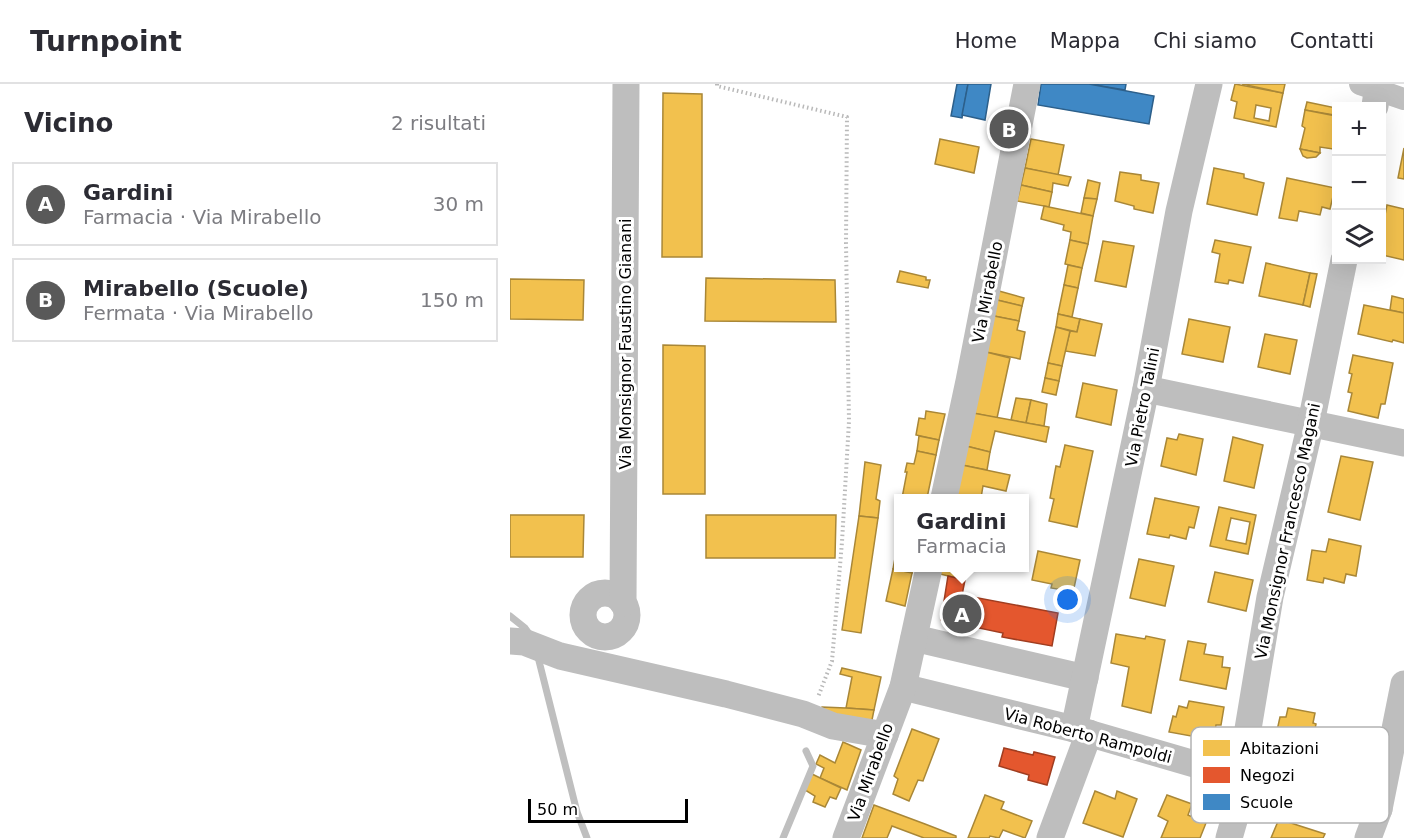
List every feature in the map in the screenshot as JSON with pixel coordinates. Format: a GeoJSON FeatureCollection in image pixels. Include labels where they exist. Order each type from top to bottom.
{"type":"FeatureCollection","features":[{"type":"Feature","properties":{"kind":"street","name":"Via Monsignor Faustino Gianani"},"geometry":{"type":"LineString","coordinates":[[623,603],[626,84]]}},
{"type":"Feature","properties":{"kind":"street","name":"Via Mirabello"},"geometry":{"type":"LineString","coordinates":[[945,494],[972,369],[1027,84]]}},
{"type":"Feature","properties":{"kind":"street","name":"Via Pietro Talini"},"geometry":{"type":"LineString","coordinates":[[1050,838],[1081,731],[1085,678],[1146,389],[1179,211],[1209,84]]}},
{"type":"Feature","properties":{"kind":"street","name":"Via Monsignor Francesco Magani"},"geometry":{"type":"LineString","coordinates":[[1248,727],[1270,597],[1311,423],[1343,264]]}},
{"type":"Feature","properties":{"kind":"street"},"geometry":{"type":"LineString","coordinates":[[1146,389],[1404,443]]}},
{"type":"Feature","properties":{"kind":"street","name":"Via Mirabello"},"geometry":{"type":"LineString","coordinates":[[846,838],[903,687],[928,572]]}},
{"type":"Feature","properties":{"kind":"street"},"geometry":{"type":"LineString","coordinates":[[914,638],[1085,678]]}},
{"type":"Feature","properties":{"kind":"street"},"geometry":{"type":"LineString","coordinates":[[510,640],[524,642],[560,656],[726,694],[810,717],[833,726],[885,735]]}},
{"type":"Feature","properties":{"kind":"street"},"geometry":{"type":"LineString","coordinates":[[1389,759],[1404,684]]}},
{"type":"Feature","properties":{"kind":"street","name":"Via Roberto Rampoldi"},"geometry":{"type":"LineString","coordinates":[[903,687],[1081,731],[1191,763]]}},
{"type":"Feature","properties":{"kind":"street","name":"Via Monsignor Francesco Magani"},"geometry":{"type":"LineString","coordinates":[[1228,838],[1233,823]]}},
{"type":"Feature","properties":{"kind":"street"},"geometry":{"type":"LineString","coordinates":[[1368,838],[1374,823]]}},
{"type":"Feature","properties":{"kind":"path"},"geometry":{"type":"LineString","coordinates":[[717,84],[717,86],[847,117],[846,243],[849,421],[842,542],[832,661],[810,717]]}},
{"type":"Feature","properties":{"kind":"building: Abitazioni"},"geometry":{"type":"Polygon","coordinates":[[[1235,84],[1283,93],[1276,127],[1234,118],[1237,102],[1231,100],[1235,84]],[[1256,105],[1254,118],[1269,121],[1271,108],[1256,105]]]}},
{"type":"Feature","properties":{"kind":"building: Abitazioni"},"geometry":{"type":"Polygon","coordinates":[[[1242,84],[1285,84],[1283,93],[1242,84]]]}},
{"type":"Feature","properties":{"kind":"building: Abitazioni"},"geometry":{"type":"Polygon","coordinates":[[[663,93],[702,94],[702,257],[662,257],[663,93]]]}},
{"type":"Feature","properties":{"kind":"building: Abitazioni"},"geometry":{"type":"Polygon","coordinates":[[[1307,102],[1332,107],[1332,115],[1305,110],[1307,102]]]}},
{"type":"Feature","properties":{"kind":"building: Abitazioni"},"geometry":{"type":"Polygon","coordinates":[[[1305,110],[1332,115],[1332,149],[1320,147],[1320,153],[1300,149],[1305,128],[1302,126],[1305,110]]]}},
{"type":"Feature","properties":{"kind":"building: Abitazioni"},"geometry":{"type":"Polygon","coordinates":[[[940,139],[979,147],[974,173],[935,164],[940,139]]]}},
{"type":"Feature","properties":{"kind":"building: Abitazioni"},"geometry":{"type":"Polygon","coordinates":[[[1031,139],[1064,145],[1058,175],[1025,168],[1031,139]]]}},
{"type":"Feature","properties":{"kind":"building: Abitazioni"},"geometry":{"type":"Polygon","coordinates":[[[1404,148],[1404,179],[1398,178],[1404,148]]]}},
{"type":"Feature","properties":{"kind":"building: Abitazioni"},"geometry":{"type":"Polygon","coordinates":[[[1300,149],[1320,153],[1316,157],[1307,158],[1303,156],[1300,149]]]}},
{"type":"Feature","properties":{"kind":"building: Abitazioni"},"geometry":{"type":"Polygon","coordinates":[[[1025,168],[1071,177],[1068,186],[1053,183],[1052,192],[1021,185],[1025,168]]]}},
{"type":"Feature","properties":{"kind":"building: Abitazioni"},"geometry":{"type":"Polygon","coordinates":[[[1214,168],[1244,174],[1244,178],[1264,183],[1257,215],[1207,204],[1214,168]]]}},
{"type":"Feature","properties":{"kind":"building: Abitazioni"},"geometry":{"type":"Polygon","coordinates":[[[1120,172],[1141,175],[1141,180],[1159,183],[1153,213],[1134,209],[1134,206],[1115,201],[1120,172]]]}},
{"type":"Feature","properties":{"kind":"building: Abitazioni"},"geometry":{"type":"Polygon","coordinates":[[[1287,178],[1332,187],[1330,209],[1322,207],[1320,215],[1299,211],[1297,221],[1279,218],[1287,178]]]}},
{"type":"Feature","properties":{"kind":"building: Abitazioni"},"geometry":{"type":"Polygon","coordinates":[[[1088,180],[1100,183],[1097,199],[1084,198],[1088,180]]]}},
{"type":"Feature","properties":{"kind":"building: Abitazioni"},"geometry":{"type":"Polygon","coordinates":[[[1021,185],[1052,192],[1049,207],[1017,201],[1021,185]]]}},
{"type":"Feature","properties":{"kind":"building: Abitazioni"},"geometry":{"type":"Polygon","coordinates":[[[1084,198],[1097,199],[1093,216],[1081,213],[1084,198]]]}},
{"type":"Feature","properties":{"kind":"building: Abitazioni"},"geometry":{"type":"Polygon","coordinates":[[[1387,205],[1404,209],[1404,260],[1386,256],[1387,205]]]}},
{"type":"Feature","properties":{"kind":"building: Abitazioni"},"geometry":{"type":"Polygon","coordinates":[[[1044,206],[1093,216],[1088,244],[1070,240],[1071,232],[1063,230],[1064,225],[1041,219],[1044,206]]]}},
{"type":"Feature","properties":{"kind":"building: Abitazioni"},"geometry":{"type":"Polygon","coordinates":[[[1070,240],[1088,244],[1082,268],[1065,264],[1070,240]]]}},
{"type":"Feature","properties":{"kind":"building: Abitazioni"},"geometry":{"type":"Polygon","coordinates":[[[1215,240],[1251,247],[1243,283],[1229,280],[1228,284],[1215,282],[1220,254],[1212,252],[1215,240]]]}},
{"type":"Feature","properties":{"kind":"building: Abitazioni"},"geometry":{"type":"Polygon","coordinates":[[[1103,241],[1134,246],[1126,287],[1095,281],[1103,241]]]}},
{"type":"Feature","properties":{"kind":"building: Abitazioni"},"geometry":{"type":"Polygon","coordinates":[[[1266,263],[1310,273],[1303,305],[1259,296],[1266,263]]]}},
{"type":"Feature","properties":{"kind":"building: Abitazioni"},"geometry":{"type":"Polygon","coordinates":[[[1068,265],[1082,268],[1078,288],[1064,285],[1068,265]]]}},
{"type":"Feature","properties":{"kind":"building: Abitazioni"},"geometry":{"type":"Polygon","coordinates":[[[900,271],[926,277],[926,280],[930,280],[928,288],[897,282],[900,271]]]}},
{"type":"Feature","properties":{"kind":"building: Abitazioni"},"geometry":{"type":"Polygon","coordinates":[[[1310,273],[1317,274],[1310,307],[1303,305],[1310,273]]]}},
{"type":"Feature","properties":{"kind":"building: Abitazioni"},"geometry":{"type":"Polygon","coordinates":[[[706,278],[835,280],[836,322],[705,321],[706,278]]]}},
{"type":"Feature","properties":{"kind":"building: Abitazioni"},"geometry":{"type":"Polygon","coordinates":[[[510,279],[584,280],[583,320],[510,319],[510,279]]]}},
{"type":"Feature","properties":{"kind":"building: Abitazioni"},"geometry":{"type":"Polygon","coordinates":[[[1064,285],[1078,288],[1072,317],[1058,314],[1064,285]]]}},
{"type":"Feature","properties":{"kind":"building: Abitazioni"},"geometry":{"type":"Polygon","coordinates":[[[999,291],[1024,298],[1022,306],[997,300],[999,291]]]}},
{"type":"Feature","properties":{"kind":"building: Abitazioni"},"geometry":{"type":"Polygon","coordinates":[[[1392,296],[1404,299],[1404,313],[1390,310],[1392,296]]]}},
{"type":"Feature","properties":{"kind":"building: Abitazioni"},"geometry":{"type":"Polygon","coordinates":[[[997,300],[1022,306],[1019,321],[994,316],[997,300]]]}},
{"type":"Feature","properties":{"kind":"building: Abitazioni"},"geometry":{"type":"Polygon","coordinates":[[[1364,305],[1404,313],[1404,343],[1358,334],[1364,305]]]}},
{"type":"Feature","properties":{"kind":"building: Abitazioni"},"geometry":{"type":"Polygon","coordinates":[[[1058,314],[1080,319],[1077,332],[1056,327],[1058,314]]]}},
{"type":"Feature","properties":{"kind":"building: Abitazioni"},"geometry":{"type":"Polygon","coordinates":[[[994,316],[1019,321],[1017,330],[1025,332],[1020,359],[986,352],[994,316]]]}},
{"type":"Feature","properties":{"kind":"building: Abitazioni"},"geometry":{"type":"Polygon","coordinates":[[[1080,319],[1102,324],[1095,356],[1065,351],[1070,331],[1077,332],[1080,319]]]}},
{"type":"Feature","properties":{"kind":"building: Abitazioni"},"geometry":{"type":"Polygon","coordinates":[[[1189,319],[1230,327],[1223,362],[1182,354],[1189,319]]]}},
{"type":"Feature","properties":{"kind":"building: Abitazioni"},"geometry":{"type":"Polygon","coordinates":[[[1056,327],[1070,331],[1062,366],[1048,363],[1056,327]]]}},
{"type":"Feature","properties":{"kind":"building: Abitazioni"},"geometry":{"type":"Polygon","coordinates":[[[1265,334],[1297,340],[1290,374],[1258,367],[1265,334]]]}},
{"type":"Feature","properties":{"kind":"building: Abitazioni"},"geometry":{"type":"Polygon","coordinates":[[[663,345],[705,346],[705,494],[663,494],[663,345]]]}},
{"type":"Feature","properties":{"kind":"building: Abitazioni"},"geometry":{"type":"Polygon","coordinates":[[[986,352],[1010,358],[997,418],[973,413],[986,352]]]}},
{"type":"Feature","properties":{"kind":"building: Abitazioni"},"geometry":{"type":"Polygon","coordinates":[[[1353,355],[1393,363],[1385,404],[1381,404],[1378,418],[1348,411],[1352,393],[1348,392],[1352,374],[1349,373],[1353,355]]]}},
{"type":"Feature","properties":{"kind":"building: Abitazioni"},"geometry":{"type":"Polygon","coordinates":[[[1048,363],[1062,366],[1059,381],[1045,378],[1048,363]]]}},
{"type":"Feature","properties":{"kind":"building: Abitazioni"},"geometry":{"type":"Polygon","coordinates":[[[1045,378],[1059,381],[1056,395],[1042,392],[1045,378]]]}},
{"type":"Feature","properties":{"kind":"building: Abitazioni"},"geometry":{"type":"Polygon","coordinates":[[[1083,383],[1117,390],[1111,425],[1076,417],[1083,383]]]}},
{"type":"Feature","properties":{"kind":"building: Abitazioni"},"geometry":{"type":"Polygon","coordinates":[[[1016,398],[1031,400],[1026,423],[1011,420],[1016,398]]]}},
{"type":"Feature","properties":{"kind":"building: Abitazioni"},"geometry":{"type":"Polygon","coordinates":[[[1031,400],[1047,404],[1044,426],[1026,423],[1031,400]]]}},
{"type":"Feature","properties":{"kind":"building: Abitazioni"},"geometry":{"type":"Polygon","coordinates":[[[926,411],[945,414],[939,440],[916,435],[919,418],[925,419],[926,411]]]}},
{"type":"Feature","properties":{"kind":"building: Abitazioni"},"geometry":{"type":"Polygon","coordinates":[[[973,413],[1049,427],[1046,442],[995,431],[990,452],[966,446],[973,413]]]}},
{"type":"Feature","properties":{"kind":"building: Abitazioni"},"geometry":{"type":"Polygon","coordinates":[[[1179,434],[1203,439],[1196,475],[1161,466],[1167,438],[1177,440],[1179,434]]]}},
{"type":"Feature","properties":{"kind":"building: Abitazioni"},"geometry":{"type":"Polygon","coordinates":[[[919,436],[939,440],[936,455],[917,451],[919,436]]]}},
{"type":"Feature","properties":{"kind":"building: Abitazioni"},"geometry":{"type":"Polygon","coordinates":[[[1233,437],[1263,445],[1254,488],[1224,481],[1233,437]]]}},
{"type":"Feature","properties":{"kind":"building: Abitazioni"},"geometry":{"type":"Polygon","coordinates":[[[1065,445],[1093,451],[1077,527],[1049,521],[1054,499],[1050,498],[1056,466],[1060,467],[1065,445]]]}},
{"type":"Feature","properties":{"kind":"building: Abitazioni"},"geometry":{"type":"Polygon","coordinates":[[[966,446],[990,452],[987,470],[962,465],[966,446]]]}},
{"type":"Feature","properties":{"kind":"building: Abitazioni"},"geometry":{"type":"Polygon","coordinates":[[[917,451],[936,455],[928,494],[903,494],[907,463],[914,464],[917,451]]]}},
{"type":"Feature","properties":{"kind":"building: Abitazioni"},"geometry":{"type":"Polygon","coordinates":[[[1341,456],[1373,462],[1360,520],[1328,512],[1341,456]]]}},
{"type":"Feature","properties":{"kind":"building: Abitazioni"},"geometry":{"type":"Polygon","coordinates":[[[865,462],[881,465],[876,499],[880,501],[878,518],[859,516],[865,462]]]}},
{"type":"Feature","properties":{"kind":"building: Abitazioni"},"geometry":{"type":"Polygon","coordinates":[[[962,465],[1010,475],[1006,491],[983,486],[982,494],[956,494],[962,465]]]}},
{"type":"Feature","properties":{"kind":"building: Abitazioni"},"geometry":{"type":"Polygon","coordinates":[[[1155,498],[1199,507],[1194,528],[1189,527],[1186,539],[1170,535],[1169,538],[1147,534],[1155,498]]]}},
{"type":"Feature","properties":{"kind":"building: Abitazioni"},"geometry":{"type":"Polygon","coordinates":[[[1219,507],[1256,515],[1248,554],[1210,546],[1219,507]],[[1231,518],[1226,540],[1246,544],[1250,522],[1231,518]]]}},
{"type":"Feature","properties":{"kind":"building: Abitazioni"},"geometry":{"type":"Polygon","coordinates":[[[510,515],[584,515],[583,557],[510,557],[510,515]]]}},
{"type":"Feature","properties":{"kind":"building: Abitazioni"},"geometry":{"type":"Polygon","coordinates":[[[706,515],[836,515],[835,558],[706,558],[706,515]]]}},
{"type":"Feature","properties":{"kind":"building: Abitazioni"},"geometry":{"type":"Polygon","coordinates":[[[859,516],[878,518],[861,633],[842,630],[859,516]]]}},
{"type":"Feature","properties":{"kind":"building: Abitazioni"},"geometry":{"type":"Polygon","coordinates":[[[1329,539],[1361,546],[1356,576],[1346,574],[1344,583],[1324,578],[1323,583],[1307,580],[1312,550],[1326,552],[1329,539]]]}},
{"type":"Feature","properties":{"kind":"building: Abitazioni"},"geometry":{"type":"Polygon","coordinates":[[[1038,551],[1080,560],[1074,588],[1070,588],[1069,591],[1051,588],[1052,584],[1032,580],[1038,551]]]}},
{"type":"Feature","properties":{"kind":"building: Abitazioni"},"geometry":{"type":"Polygon","coordinates":[[[1139,559],[1174,566],[1165,606],[1130,598],[1139,559]]]}},
{"type":"Feature","properties":{"kind":"building: Abitazioni"},"geometry":{"type":"Polygon","coordinates":[[[893,569],[894,572],[912,573],[905,606],[886,601],[893,569]]]}},
{"type":"Feature","properties":{"kind":"building: Abitazioni"},"geometry":{"type":"Polygon","coordinates":[[[940,572],[967,572],[965,580],[940,574],[940,572]]]}},
{"type":"Feature","properties":{"kind":"building: Abitazioni"},"geometry":{"type":"Polygon","coordinates":[[[1215,572],[1253,580],[1246,611],[1208,602],[1215,572]]]}},
{"type":"Feature","properties":{"kind":"building: Abitazioni"},"geometry":{"type":"Polygon","coordinates":[[[1116,634],[1165,640],[1151,713],[1122,706],[1129,667],[1111,663],[1116,634]]]}},
{"type":"Feature","properties":{"kind":"building: Abitazioni"},"geometry":{"type":"Polygon","coordinates":[[[1188,641],[1206,644],[1204,654],[1223,657],[1222,667],[1230,668],[1226,689],[1180,680],[1188,641]]]}},
{"type":"Feature","properties":{"kind":"building: Abitazioni"},"geometry":{"type":"Polygon","coordinates":[[[842,668],[881,677],[874,710],[846,708],[852,677],[840,674],[842,668]]]}},
{"type":"Feature","properties":{"kind":"building: Abitazioni"},"geometry":{"type":"Polygon","coordinates":[[[1189,701],[1224,707],[1221,725],[1191,727],[1191,736],[1169,732],[1173,716],[1176,717],[1179,706],[1187,708],[1189,701]]]}},
{"type":"Feature","properties":{"kind":"building: Abitazioni"},"geometry":{"type":"Polygon","coordinates":[[[822,707],[874,710],[872,720],[820,717],[822,707]]]}},
{"type":"Feature","properties":{"kind":"building: Abitazioni"},"geometry":{"type":"Polygon","coordinates":[[[1288,708],[1315,713],[1313,723],[1316,724],[1315,727],[1278,727],[1280,717],[1286,717],[1288,708]]]}},
{"type":"Feature","properties":{"kind":"building: Abitazioni"},"geometry":{"type":"Polygon","coordinates":[[[912,729],[939,739],[923,781],[918,780],[909,801],[893,794],[898,779],[894,776],[912,729]]]}},
{"type":"Feature","properties":{"kind":"building: Abitazioni"},"geometry":{"type":"Polygon","coordinates":[[[843,742],[861,750],[847,790],[820,778],[824,768],[816,764],[820,755],[835,763],[843,742]]]}},
{"type":"Feature","properties":{"kind":"building: Abitazioni"},"geometry":{"type":"Polygon","coordinates":[[[812,774],[841,788],[836,799],[830,797],[825,807],[813,802],[815,796],[805,790],[812,774]]]}},
{"type":"Feature","properties":{"kind":"building: Abitazioni"},"geometry":{"type":"Polygon","coordinates":[[[1095,791],[1115,799],[1117,791],[1137,799],[1123,837],[1083,823],[1095,791]]]}},
{"type":"Feature","properties":{"kind":"building: Abitazioni"},"geometry":{"type":"Polygon","coordinates":[[[985,795],[1004,802],[1001,809],[1032,821],[1025,838],[1003,830],[999,838],[990,836],[989,838],[968,838],[985,795]]]}},
{"type":"Feature","properties":{"kind":"building: Abitazioni"},"geometry":{"type":"Polygon","coordinates":[[[1167,795],[1191,804],[1188,815],[1191,816],[1191,823],[1206,823],[1200,838],[1161,838],[1168,821],[1158,816],[1167,795]]]}},
{"type":"Feature","properties":{"kind":"building: Abitazioni"},"geometry":{"type":"Polygon","coordinates":[[[874,805],[956,836],[956,838],[924,838],[892,826],[887,838],[862,838],[874,805]]]}},
{"type":"Feature","properties":{"kind":"building: Abitazioni"},"geometry":{"type":"Polygon","coordinates":[[[1277,823],[1291,823],[1325,834],[1323,838],[1271,838],[1277,823]]]}},
{"type":"Feature","properties":{"kind":"building: Negozi"},"geometry":{"type":"Polygon","coordinates":[[[948,576],[965,580],[962,595],[1058,613],[1052,646],[1002,637],[1003,633],[941,620],[948,576]]]}},
{"type":"Feature","properties":{"kind":"building: Negozi"},"geometry":{"type":"Polygon","coordinates":[[[1004,748],[1033,755],[1034,752],[1055,757],[1047,785],[1028,780],[1029,775],[999,766],[1004,748]]]}},
{"type":"Feature","properties":{"kind":"building: Scuole"},"geometry":{"type":"Polygon","coordinates":[[[957,84],[968,84],[962,118],[951,116],[957,84]]]}},
{"type":"Feature","properties":{"kind":"building: Scuole"},"geometry":{"type":"Polygon","coordinates":[[[968,84],[991,84],[985,120],[962,115],[968,84]]]}},
{"type":"Feature","properties":{"kind":"building: Scuole"},"geometry":{"type":"Polygon","coordinates":[[[1041,84],[1089,84],[1154,96],[1149,124],[1038,105],[1041,84]]]}},
{"type":"Feature","properties":{"kind":"building: Scuole"},"geometry":{"type":"Polygon","coordinates":[[[1089,84],[1126,84],[1125,90],[1089,84]]]}},
{"type":"Feature","properties":{"kind":"waterway"},"geometry":{"type":"LineString","coordinates":[[1360,84],[1404,99]]}},
{"type":"Feature","properties":{"kind":"waterway"},"geometry":{"type":"LineString","coordinates":[[510,616],[530,635]]}},
{"type":"Feature","properties":{"kind":"waterway"},"geometry":{"type":"LineString","coordinates":[[538,657],[577,812],[587,838]]}},
{"type":"Feature","properties":{"kind":"waterway"},"geometry":{"type":"LineString","coordinates":[[783,838],[813,766],[806,751]]}},
{"type":"Feature","properties":{"kind":"place","name":"Mirabello (Scuole)"},"geometry":{"type":"Point","coordinates":[1009,129]}},
{"type":"Feature","properties":{"kind":"place","name":"Gardini"},"geometry":{"type":"Point","coordinates":[962,614]}}]}
